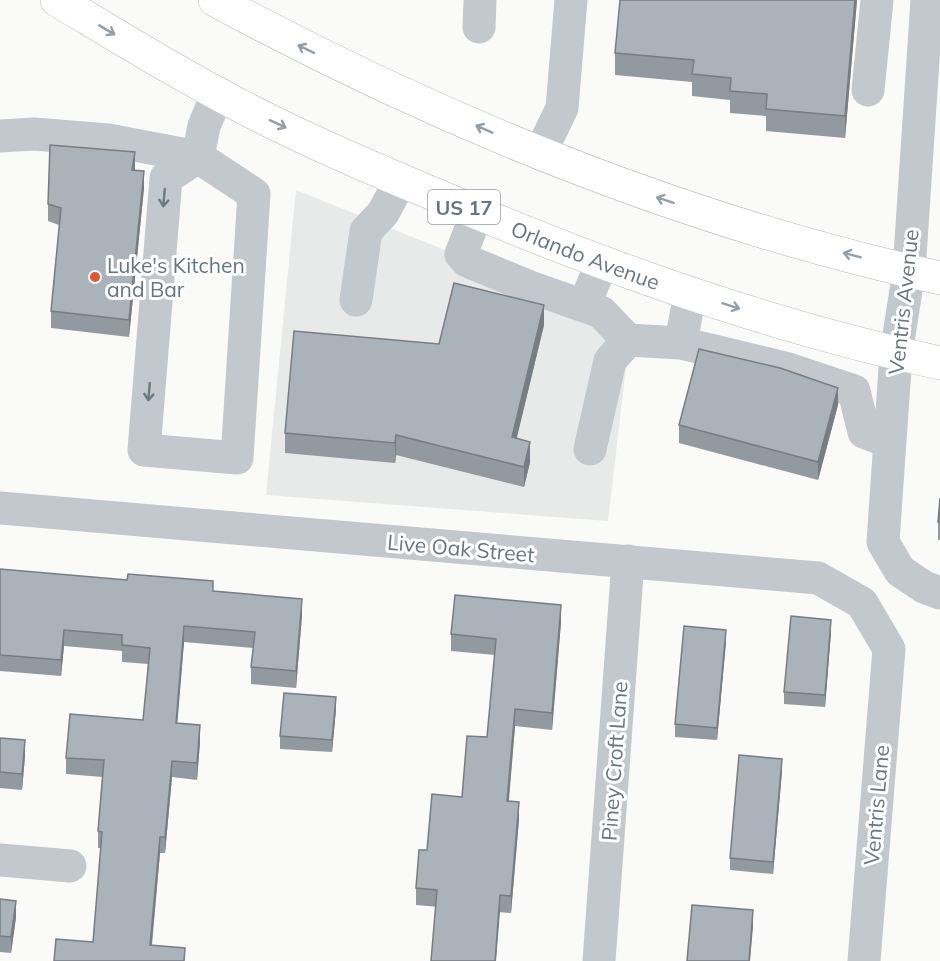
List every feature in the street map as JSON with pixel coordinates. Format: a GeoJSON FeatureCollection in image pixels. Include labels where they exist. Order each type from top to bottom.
{"type":"FeatureCollection","features":[{"type":"Feature","properties":{"kind":"main road","name":"Orlando Avenue"},"geometry":{"type":"LineString","coordinates":[[57,0],[146,53],[262,117],[477,213],[602,262],[766,318],[896,354],[940,363]]}},
{"type":"Feature","properties":{"kind":"main road"},"geometry":{"type":"LineString","coordinates":[[215,0],[304,48],[540,154],[671,202],[785,237],[940,278]]}},
{"type":"Feature","properties":{"kind":"street"},"geometry":{"type":"LineString","coordinates":[[540,154],[562,108],[572,0]]}},
{"type":"Feature","properties":{"kind":"street"},"geometry":{"type":"LineString","coordinates":[[868,90],[877,0]]}},
{"type":"Feature","properties":{"kind":"street","name":"Ventris Avenue"},"geometry":{"type":"LineString","coordinates":[[927,0],[909,271],[896,354],[883,542],[900,571],[932,590]]}},
{"type":"Feature","properties":{"kind":"street"},"geometry":{"type":"LineString","coordinates":[[0,136],[34,134],[108,140],[198,157],[254,194],[237,458],[144,450],[166,178],[198,157],[204,126],[218,93]]}},
{"type":"Feature","properties":{"kind":"street"},"geometry":{"type":"LineString","coordinates":[[356,300],[366,231],[383,213],[401,180]]}},
{"type":"Feature","properties":{"kind":"street"},"geometry":{"type":"LineString","coordinates":[[477,213],[461,254],[467,261],[530,287],[601,312],[628,340],[681,343],[785,368],[847,388],[854,391],[864,432],[890,442]]}},
{"type":"Feature","properties":{"kind":"street"},"geometry":{"type":"LineString","coordinates":[[584,306],[602,262]]}},
{"type":"Feature","properties":{"kind":"street"},"geometry":{"type":"LineString","coordinates":[[681,343],[690,293]]}},
{"type":"Feature","properties":{"kind":"street"},"geometry":{"type":"LineString","coordinates":[[590,449],[610,361],[628,340]]}},
{"type":"Feature","properties":{"kind":"street"},"geometry":{"type":"LineString","coordinates":[[847,388],[858,343]]}},
{"type":"Feature","properties":{"kind":"street","name":"Live Oak Street"},"geometry":{"type":"LineString","coordinates":[[0,508],[818,578],[862,603],[889,649]]}},
{"type":"Feature","properties":{"kind":"street","name":"Piney Croft Lane"},"geometry":{"type":"LineString","coordinates":[[599,961],[628,561]]}},
{"type":"Feature","properties":{"kind":"street","name":"Ventris Lane"},"geometry":{"type":"LineString","coordinates":[[864,961],[889,649]]}},
{"type":"Feature","properties":{"kind":"street"},"geometry":{"type":"LineString","coordinates":[[0,860],[70,866]]}},
{"type":"Feature","properties":{"kind":"shaded area"},"geometry":{"type":"Polygon","coordinates":[[[296,190],[631,325],[608,521],[266,495],[296,190]]]}},
{"type":"Feature","properties":{"kind":"building"},"geometry":{"type":"Polygon","coordinates":[[[620,0],[855,0],[845,116],[766,109],[767,94],[730,91],[731,78],[692,74],[694,60],[615,53],[620,0]]]}},
{"type":"Feature","properties":{"kind":"building","name":"Luke's Kitchen and Bar"},"geometry":{"type":"Polygon","coordinates":[[[50,145],[135,152],[132,170],[144,171],[129,320],[51,311],[61,208],[48,204],[50,145]]]}},
{"type":"Feature","properties":{"kind":"building"},"geometry":{"type":"Polygon","coordinates":[[[454,283],[544,305],[512,437],[530,442],[524,467],[396,435],[395,443],[285,433],[294,331],[439,344],[454,283]]]}},
{"type":"Feature","properties":{"kind":"building"},"geometry":{"type":"Polygon","coordinates":[[[699,349],[780,368],[838,388],[818,462],[679,425],[699,349]]]}},
{"type":"Feature","properties":{"kind":"building"},"geometry":{"type":"Polygon","coordinates":[[[940,498],[940,522],[938,522],[940,498]]]}},
{"type":"Feature","properties":{"kind":"building"},"geometry":{"type":"Polygon","coordinates":[[[0,569],[127,580],[128,574],[213,581],[213,591],[302,599],[296,671],[251,667],[255,632],[184,626],[176,723],[200,725],[197,763],[172,761],[165,837],[160,837],[150,945],[185,948],[184,961],[54,961],[56,939],[93,942],[102,832],[98,831],[104,760],[66,758],[70,714],[143,720],[150,648],[122,645],[122,635],[64,630],[61,660],[0,655],[0,569]]]}},
{"type":"Feature","properties":{"kind":"building"},"geometry":{"type":"Polygon","coordinates":[[[455,595],[561,605],[552,713],[515,709],[507,801],[519,802],[511,896],[500,895],[495,961],[431,961],[437,890],[416,888],[419,850],[427,850],[432,794],[462,797],[467,736],[487,737],[496,639],[451,634],[455,595]]]}},
{"type":"Feature","properties":{"kind":"building"},"geometry":{"type":"Polygon","coordinates":[[[791,616],[831,620],[825,695],[784,692],[791,616]]]}},
{"type":"Feature","properties":{"kind":"building"},"geometry":{"type":"Polygon","coordinates":[[[684,626],[726,630],[717,728],[675,724],[684,626]]]}},
{"type":"Feature","properties":{"kind":"building"},"geometry":{"type":"Polygon","coordinates":[[[284,693],[336,697],[332,740],[280,736],[284,693]]]}},
{"type":"Feature","properties":{"kind":"building"},"geometry":{"type":"Polygon","coordinates":[[[0,738],[25,740],[22,774],[0,772],[0,738]]]}},
{"type":"Feature","properties":{"kind":"building"},"geometry":{"type":"Polygon","coordinates":[[[739,755],[782,759],[773,862],[730,858],[739,755]]]}},
{"type":"Feature","properties":{"kind":"building"},"geometry":{"type":"Polygon","coordinates":[[[0,899],[16,901],[11,937],[0,936],[0,899]]]}},
{"type":"Feature","properties":{"kind":"building"},"geometry":{"type":"Polygon","coordinates":[[[692,905],[753,910],[749,961],[687,961],[692,905]]]}},
{"type":"Feature","properties":{"kind":"place","name":"Luke's Kitchen and Bar"},"geometry":{"type":"Point","coordinates":[95,277]}}]}
